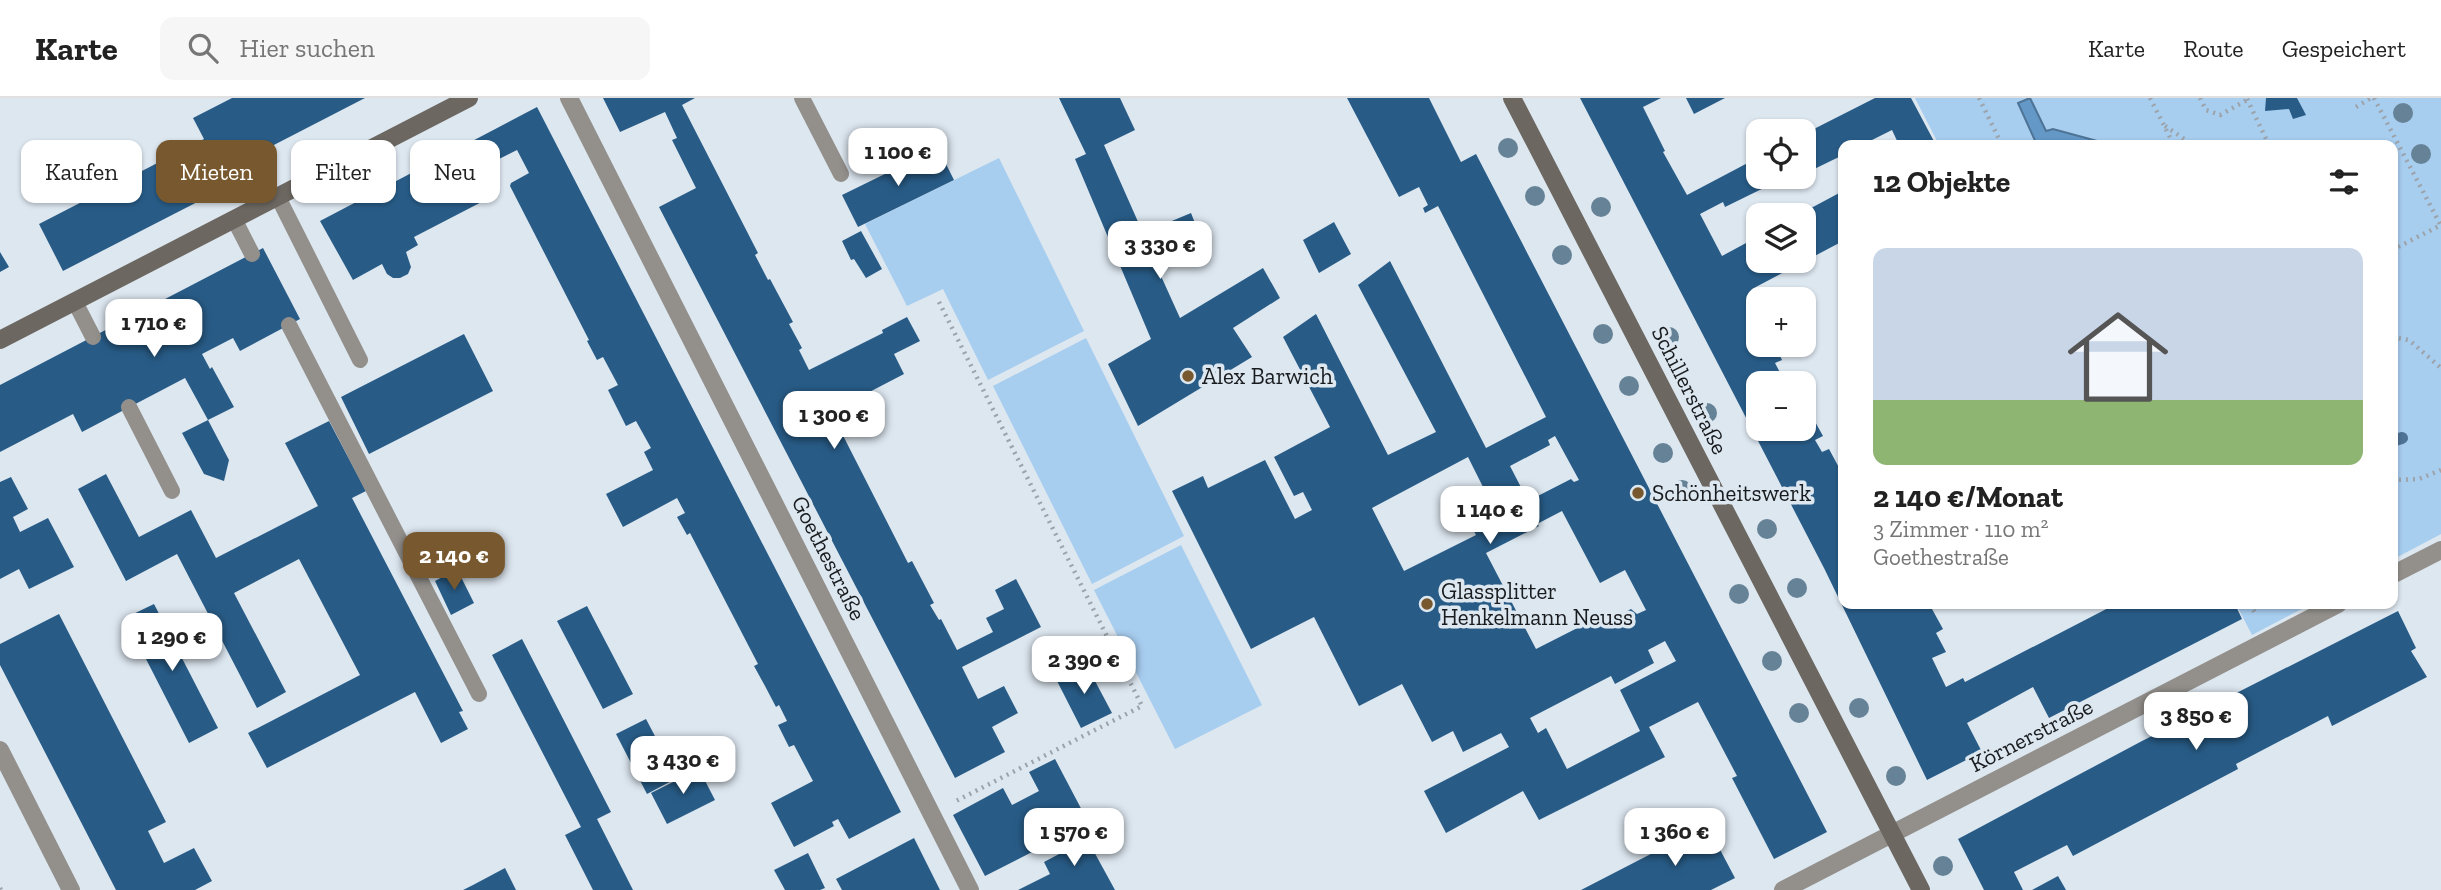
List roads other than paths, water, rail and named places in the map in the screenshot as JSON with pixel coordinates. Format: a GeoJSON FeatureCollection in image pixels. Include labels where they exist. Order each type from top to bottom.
{"type":"FeatureCollection","features":[{"type":"Feature","properties":{"kind":"street"},"geometry":{"type":"LineString","coordinates":[[0,340],[469,98]]}},
{"type":"Feature","properties":{"kind":"street","name":"Goethestraße"},"geometry":{"type":"LineString","coordinates":[[569,98],[970,890]]}},
{"type":"Feature","properties":{"kind":"street","name":"Schillerstraße"},"geometry":{"type":"LineString","coordinates":[[1513,98],[1921,890]]}},
{"type":"Feature","properties":{"kind":"street"},"geometry":{"type":"LineString","coordinates":[[2398,572],[2441,550]]}},
{"type":"Feature","properties":{"kind":"street","name":"Körnerstraße"},"geometry":{"type":"LineString","coordinates":[[1783,890],[2328,609]]}},
{"type":"Feature","properties":{"kind":"street"},"geometry":{"type":"LineString","coordinates":[[0,750],[71,890]]}},
{"type":"Feature","properties":{"kind":"lane"},"geometry":{"type":"LineString","coordinates":[[802,98],[841,174]]}},
{"type":"Feature","properties":{"kind":"lane"},"geometry":{"type":"LineString","coordinates":[[278,197],[360,360]]}},
{"type":"Feature","properties":{"kind":"lane"},"geometry":{"type":"LineString","coordinates":[[234,219],[252,254]]}},
{"type":"Feature","properties":{"kind":"lane"},"geometry":{"type":"LineString","coordinates":[[75,302],[93,337]]}},
{"type":"Feature","properties":{"kind":"lane"},"geometry":{"type":"LineString","coordinates":[[289,325],[479,694]]}},
{"type":"Feature","properties":{"kind":"lane"},"geometry":{"type":"LineString","coordinates":[[129,407],[172,491]]}},
{"type":"Feature","properties":{"kind":"waterway"},"geometry":{"type":"LineString","coordinates":[[2398,439],[2402,438]]}},
{"type":"Feature","properties":{"kind":"place","name":"Alex Barwich"},"geometry":{"type":"Point","coordinates":[1188,376]}},
{"type":"Feature","properties":{"kind":"place","name":"Schönheitswerk"},"geometry":{"type":"Point","coordinates":[1638,493]}},
{"type":"Feature","properties":{"kind":"place","name":"Glassplitter Henkelmann Neuss"},"geometry":{"type":"Point","coordinates":[1427,604]}}]}
